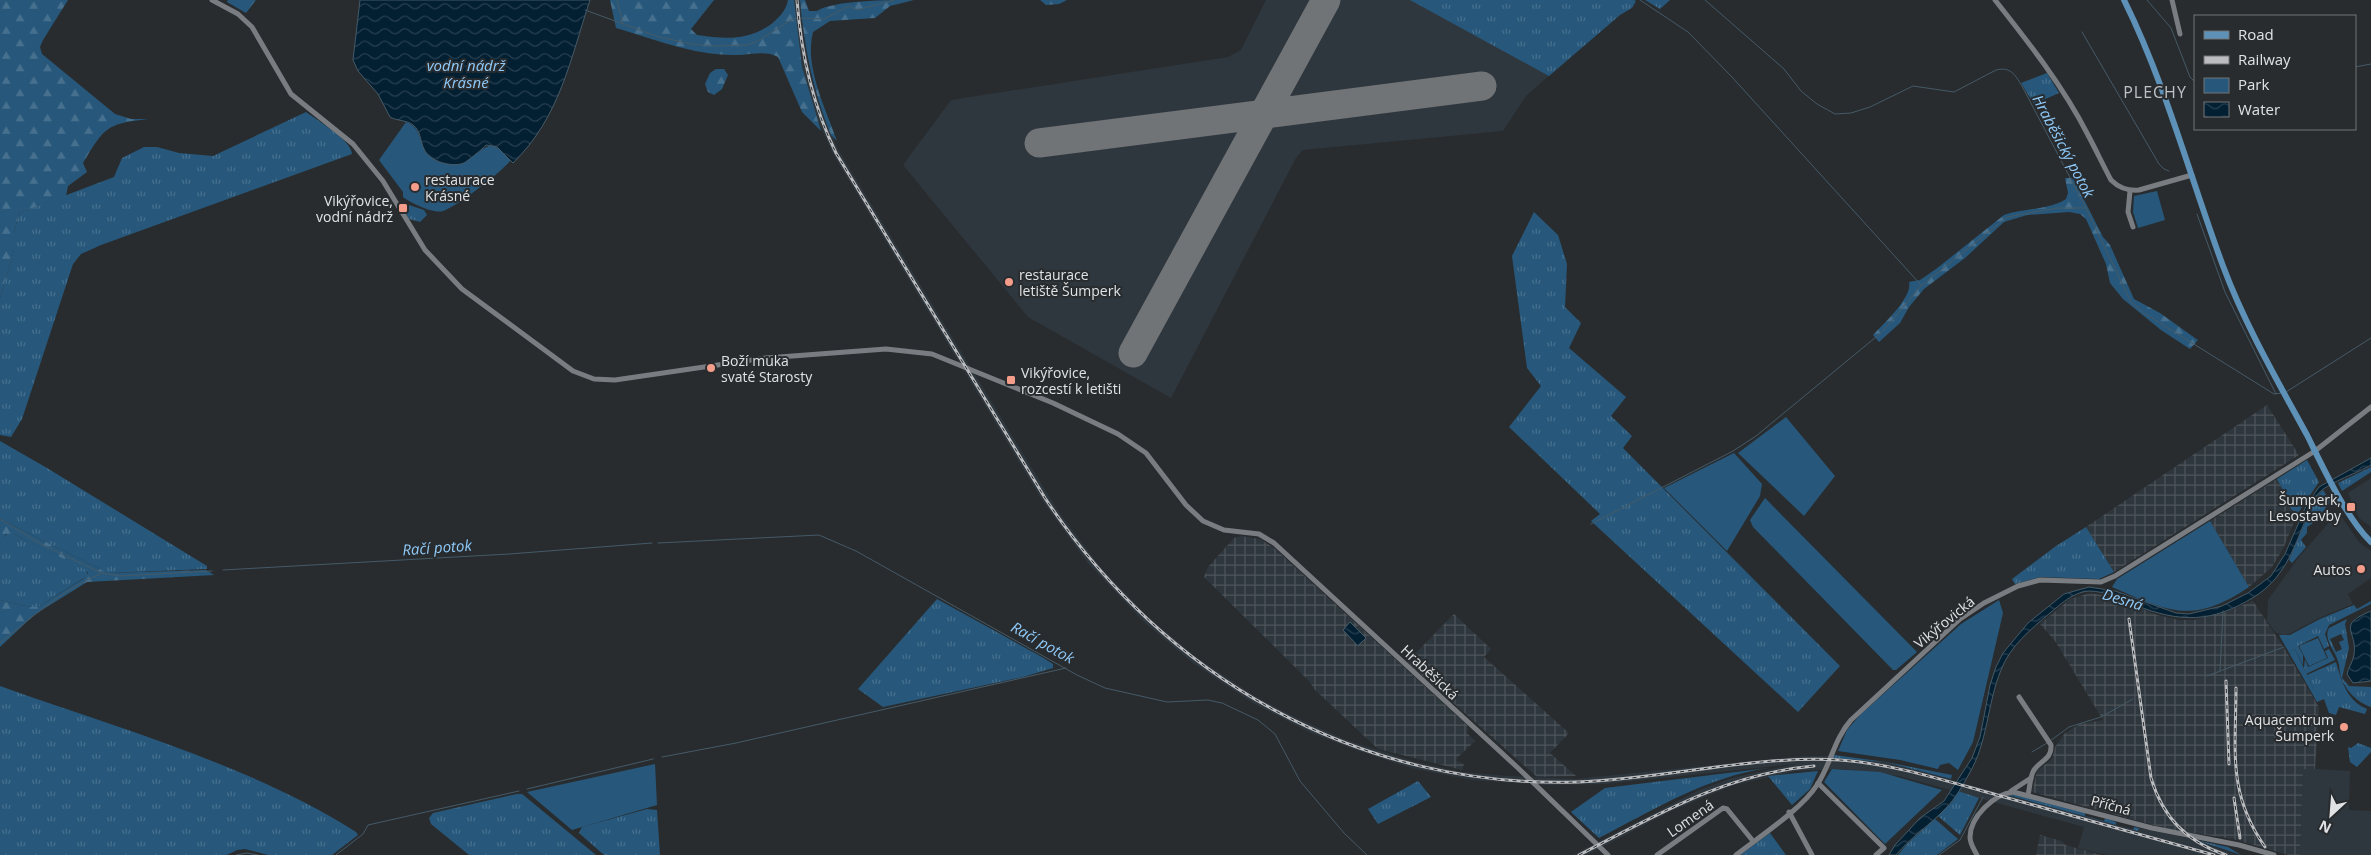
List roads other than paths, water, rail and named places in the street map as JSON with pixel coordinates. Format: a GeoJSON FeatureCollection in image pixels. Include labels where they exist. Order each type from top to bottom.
{"type":"FeatureCollection","features":[{"type":"Feature","properties":{"kind":"main road"},"geometry":{"type":"LineString","coordinates":[[2124,0],[2142,37],[2166,99],[2231,287],[2328,475],[2356,524],[2371,542]]}},
{"type":"Feature","properties":{"kind":"street","name":"Hraběšická"},"geometry":{"type":"LineString","coordinates":[[212,0],[246,20],[257,34],[291,94],[353,144],[383,181],[425,250],[450,277],[477,301],[573,371],[594,379],[615,380],[766,358],[886,349],[932,354],[1036,395],[1135,444],[1156,463],[1194,513],[1203,521],[1224,530],[1259,534],[1274,543],[1518,768],[1608,855]]}},
{"type":"Feature","properties":{"kind":"street"},"geometry":{"type":"LineString","coordinates":[[1995,0],[2050,73],[2088,135],[2111,180],[2130,191],[2192,176]]}},
{"type":"Feature","properties":{"kind":"street"},"geometry":{"type":"LineString","coordinates":[[2172,0],[2180,34]]}},
{"type":"Feature","properties":{"kind":"street"},"geometry":{"type":"LineString","coordinates":[[2130,191],[2128,212],[2133,227]]}},
{"type":"Feature","properties":{"kind":"street","name":"Vikýřovická"},"geometry":{"type":"LineString","coordinates":[[1736,855],[1808,796],[1818,783],[1837,741],[1849,722],[1970,611],[2018,586],[2040,580],[2101,582],[2115,576],[2315,451],[2371,407]]}},
{"type":"Feature","properties":{"kind":"street"},"geometry":{"type":"LineString","coordinates":[[2019,697],[2051,744],[2052,751],[2049,757],[2034,770],[2028,794]]}},
{"type":"Feature","properties":{"kind":"street"},"geometry":{"type":"LineString","coordinates":[[1978,855],[1971,843],[1972,828],[1980,813],[1989,803],[2031,778]]}},
{"type":"Feature","properties":{"kind":"street"},"geometry":{"type":"LineString","coordinates":[[1818,783],[1884,848],[1876,855]]}},
{"type":"Feature","properties":{"kind":"street","name":"Příčná"},"geometry":{"type":"LineString","coordinates":[[2010,792],[2028,794],[2152,828],[2274,855]]}},
{"type":"Feature","properties":{"kind":"street","name":"Lomená"},"geometry":{"type":"LineString","coordinates":[[1657,855],[1723,808],[1727,809],[1755,840]]}},
{"type":"Feature","properties":{"kind":"street"},"geometry":{"type":"LineString","coordinates":[[1789,812],[1812,855]]}},
{"type":"Feature","properties":{"kind":"water","name":"vodní nádrž Krásné"},"geometry":{"type":"Polygon","coordinates":[[[360,0],[590,0],[562,87],[542,127],[529,145],[513,163],[497,147],[486,145],[464,163],[453,165],[435,160],[427,153],[416,127],[408,122],[390,117],[378,94],[358,71],[353,60],[360,0]]]}},
{"type":"Feature","properties":{"kind":"water","name":"Desná"},"geometry":{"type":"Polygon","coordinates":[[[2371,458],[2371,465],[2330,485],[2315,497],[2301,532],[2280,573],[2264,590],[2239,606],[2210,616],[2181,617],[2151,611],[2107,594],[2089,591],[2073,596],[2058,606],[2022,638],[2005,661],[1996,683],[1980,749],[1969,774],[1956,796],[1940,814],[1896,855],[1889,855],[1895,845],[1920,818],[1944,801],[1972,758],[1980,737],[1990,685],[1996,667],[2003,653],[2028,623],[2064,594],[2089,587],[2115,591],[2176,613],[2189,614],[2222,606],[2248,593],[2271,576],[2285,554],[2307,504],[2319,487],[2371,458]]]}},
{"type":"Feature","properties":{"kind":"water"},"geometry":{"type":"Polygon","coordinates":[[[2371,611],[2371,681],[2353,683],[2347,674],[2354,655],[2351,625],[2360,616],[2371,611]]]}},
{"type":"Feature","properties":{"kind":"water"},"geometry":{"type":"Polygon","coordinates":[[[1350,622],[1366,638],[1358,646],[1343,630],[1350,622]]]}},
{"type":"Feature","properties":{"kind":"waterway"},"geometry":{"type":"LineString","coordinates":[[617,0],[623,23]]}},
{"type":"Feature","properties":{"kind":"waterway","name":"Hraběšický potok"},"geometry":{"type":"LineString","coordinates":[[585,10],[659,37],[692,44],[714,46],[747,45],[758,41],[797,18],[824,19],[849,6],[857,10],[894,0]]}},
{"type":"Feature","properties":{"kind":"waterway"},"geometry":{"type":"LineString","coordinates":[[1640,0],[1688,32],[1731,76],[1921,285]]}},
{"type":"Feature","properties":{"kind":"waterway","name":"Hraběšický potok"},"geometry":{"type":"LineString","coordinates":[[1705,0],[1784,69],[1801,91],[1817,104],[1835,114],[1851,113],[1870,107],[1913,86],[1954,92],[1996,70],[2006,69],[2012,73],[2023,88],[2086,208],[2131,302],[2144,313],[2274,394],[2282,393]]}},
{"type":"Feature","properties":{"kind":"waterway"},"geometry":{"type":"LineString","coordinates":[[2147,0],[2171,28],[2190,77],[2194,81]]}},
{"type":"Feature","properties":{"kind":"waterway"},"geometry":{"type":"LineString","coordinates":[[2082,32],[2159,164],[2169,171]]}},
{"type":"Feature","properties":{"kind":"waterway"},"geometry":{"type":"LineString","coordinates":[[2356,67],[2371,64]]}},
{"type":"Feature","properties":{"kind":"waterway"},"geometry":{"type":"LineString","coordinates":[[1591,524],[1733,451],[1756,436],[1882,332],[1921,286],[2007,217],[2057,208],[2085,208]]}},
{"type":"Feature","properties":{"kind":"waterway"},"geometry":{"type":"LineString","coordinates":[[2197,214],[2225,292],[2276,394]]}},
{"type":"Feature","properties":{"kind":"waterway","name":"Hraběšický potok"},"geometry":{"type":"LineString","coordinates":[[2286,392],[2371,338]]}},
{"type":"Feature","properties":{"kind":"waterway","name":"Račí potok"},"geometry":{"type":"LineString","coordinates":[[0,519],[41,544],[101,573],[120,576],[212,571]]}},
{"type":"Feature","properties":{"kind":"waterway","name":"Račí potok"},"geometry":{"type":"LineString","coordinates":[[658,543],[819,535],[856,551],[1077,675],[1105,688],[1167,702],[1208,700],[1222,703],[1258,720],[1275,734],[1300,781],[1344,833],[1367,855]]}},
{"type":"Feature","properties":{"kind":"waterway","name":"Račí potok"},"geometry":{"type":"LineString","coordinates":[[223,570],[509,554],[652,543]]}},
{"type":"Feature","properties":{"kind":"waterway"},"geometry":{"type":"LineString","coordinates":[[0,643],[60,596],[100,574]]}},
{"type":"Feature","properties":{"kind":"waterway"},"geometry":{"type":"LineString","coordinates":[[2220,671],[2223,611]]}},
{"type":"Feature","properties":{"kind":"waterway"},"geometry":{"type":"LineString","coordinates":[[2207,676],[2284,647]]}},
{"type":"Feature","properties":{"kind":"waterway"},"geometry":{"type":"LineString","coordinates":[[662,757],[736,743],[1066,668]]}},
{"type":"Feature","properties":{"kind":"waterway"},"geometry":{"type":"LineString","coordinates":[[2050,741],[2069,727],[2101,717],[2133,699]]}},
{"type":"Feature","properties":{"kind":"waterway"},"geometry":{"type":"LineString","coordinates":[[2032,752],[2047,743]]}},
{"type":"Feature","properties":{"kind":"waterway"},"geometry":{"type":"LineString","coordinates":[[527,789],[653,759]]}},
{"type":"Feature","properties":{"kind":"waterway"},"geometry":{"type":"LineString","coordinates":[[336,855],[363,834],[368,825],[519,791]]}},
{"type":"Feature","properties":{"kind":"waterway"},"geometry":{"type":"LineString","coordinates":[[1939,855],[1960,840],[1983,797]]}},
{"type":"Feature","properties":{"kind":"waterway"},"geometry":{"type":"LineString","coordinates":[[236,855],[247,853],[258,855]]}},
{"type":"Feature","properties":{"kind":"railway"},"geometry":{"type":"LineString","coordinates":[[797,0],[801,40],[809,78],[820,116],[836,153],[1045,498],[1093,562],[1148,619],[1208,669],[1274,710],[1345,743],[1419,766],[1497,779],[1578,782],[1611,780],[1742,764],[1807,759],[1840,760],[1880,765],[1939,779],[2214,855]]}},
{"type":"Feature","properties":{"kind":"railway"},"geometry":{"type":"LineString","coordinates":[[2129,619],[2151,778],[2156,792],[2162,805],[2178,827],[2200,843],[2226,855]]}},
{"type":"Feature","properties":{"kind":"railway"},"geometry":{"type":"LineString","coordinates":[[2226,681],[2229,764]]}},
{"type":"Feature","properties":{"kind":"railway"},"geometry":{"type":"LineString","coordinates":[[2236,688],[2235,751],[2239,789],[2244,808],[2265,847]]}},
{"type":"Feature","properties":{"kind":"railway"},"geometry":{"type":"LineString","coordinates":[[1579,855],[1664,811],[1721,787],[1782,770],[1814,766]]}},
{"type":"Feature","properties":{"kind":"railway"},"geometry":{"type":"LineString","coordinates":[[2234,798],[2240,838]]}},
{"type":"Feature","properties":{"kind":"place","name":"restaurace Krásné"},"geometry":{"type":"Point","coordinates":[415,187]}},
{"type":"Feature","properties":{"kind":"place","name":"Vikýřovice, vodní nádrž"},"geometry":{"type":"Point","coordinates":[403,208]}},
{"type":"Feature","properties":{"kind":"place","name":"restaurace letiště Šumperk"},"geometry":{"type":"Point","coordinates":[1009,282]}},
{"type":"Feature","properties":{"kind":"place","name":"Boží muka svaté Starosty"},"geometry":{"type":"Point","coordinates":[711,368]}},
{"type":"Feature","properties":{"kind":"place","name":"Vikýřovice, rozcestí k letišti"},"geometry":{"type":"Point","coordinates":[1011,380]}},
{"type":"Feature","properties":{"kind":"place","name":"Šumperk, Lesostavby"},"geometry":{"type":"Point","coordinates":[2351,507]}},
{"type":"Feature","properties":{"kind":"place","name":"Autos"},"geometry":{"type":"Point","coordinates":[2361,569]}},
{"type":"Feature","properties":{"kind":"place","name":"Aquacentrum Šumperk"},"geometry":{"type":"Point","coordinates":[2344,727]}},
{"type":"Feature","properties":{"kind":"district","name":"PLECHY"},"geometry":{"type":"Point","coordinates":[2155,92]}}]}
